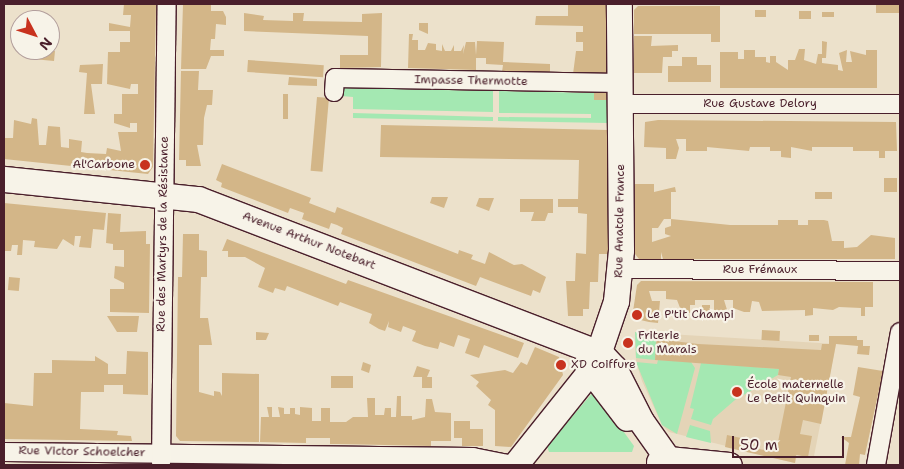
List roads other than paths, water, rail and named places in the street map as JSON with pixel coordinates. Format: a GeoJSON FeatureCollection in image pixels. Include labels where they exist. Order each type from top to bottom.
{"type":"FeatureCollection","features":[{"type":"Feature","properties":{"kind":"street","name":"Rue des Martyrs de la Résistance"},"geometry":{"type":"LineString","coordinates":[[161,459],[162,195],[167,4]]}},
{"type":"Feature","properties":{"kind":"street","name":"Rue Anatole France"},"geometry":{"type":"LineString","coordinates":[[514,465],[596,362],[620,269],[620,4]]}},
{"type":"Feature","properties":{"kind":"street","name":"Impasse Thermotte"},"geometry":{"type":"LineString","coordinates":[[334,92],[335,78],[620,93]]}},
{"type":"Feature","properties":{"kind":"street","name":"Rue Gustave Delory"},"geometry":{"type":"LineString","coordinates":[[620,93],[900,104]]}},
{"type":"Feature","properties":{"kind":"street","name":"Avenue Arthur Notebart"},"geometry":{"type":"LineString","coordinates":[[4,180],[162,195],[217,206],[596,362]]}},
{"type":"Feature","properties":{"kind":"street","name":"Rue Frémaux"},"geometry":{"type":"LineString","coordinates":[[620,269],[900,271]]}},
{"type":"Feature","properties":{"kind":"street"},"geometry":{"type":"LineString","coordinates":[[876,465],[900,332]]}},
{"type":"Feature","properties":{"kind":"street"},"geometry":{"type":"LineString","coordinates":[[596,362],[614,368],[662,463],[729,465]]}},
{"type":"Feature","properties":{"kind":"street","name":"Rue Victor Schoelcher"},"geometry":{"type":"LineString","coordinates":[[4,452],[161,459],[473,458],[514,465]]}},
{"type":"Feature","properties":{"kind":"place","name":"Al'Carbone"},"geometry":{"type":"Point","coordinates":[145,165]}},
{"type":"Feature","properties":{"kind":"place","name":"Le P'tit Champi"},"geometry":{"type":"Point","coordinates":[637,315]}},
{"type":"Feature","properties":{"kind":"place","name":"Friterie du Marais"},"geometry":{"type":"Point","coordinates":[628,343]}},
{"type":"Feature","properties":{"kind":"place","name":"XD Coiffure"},"geometry":{"type":"Point","coordinates":[561,365]}},
{"type":"Feature","properties":{"kind":"place","name":"École maternelle Le Petit Quinquin"},"geometry":{"type":"Point","coordinates":[737,392]}}]}
